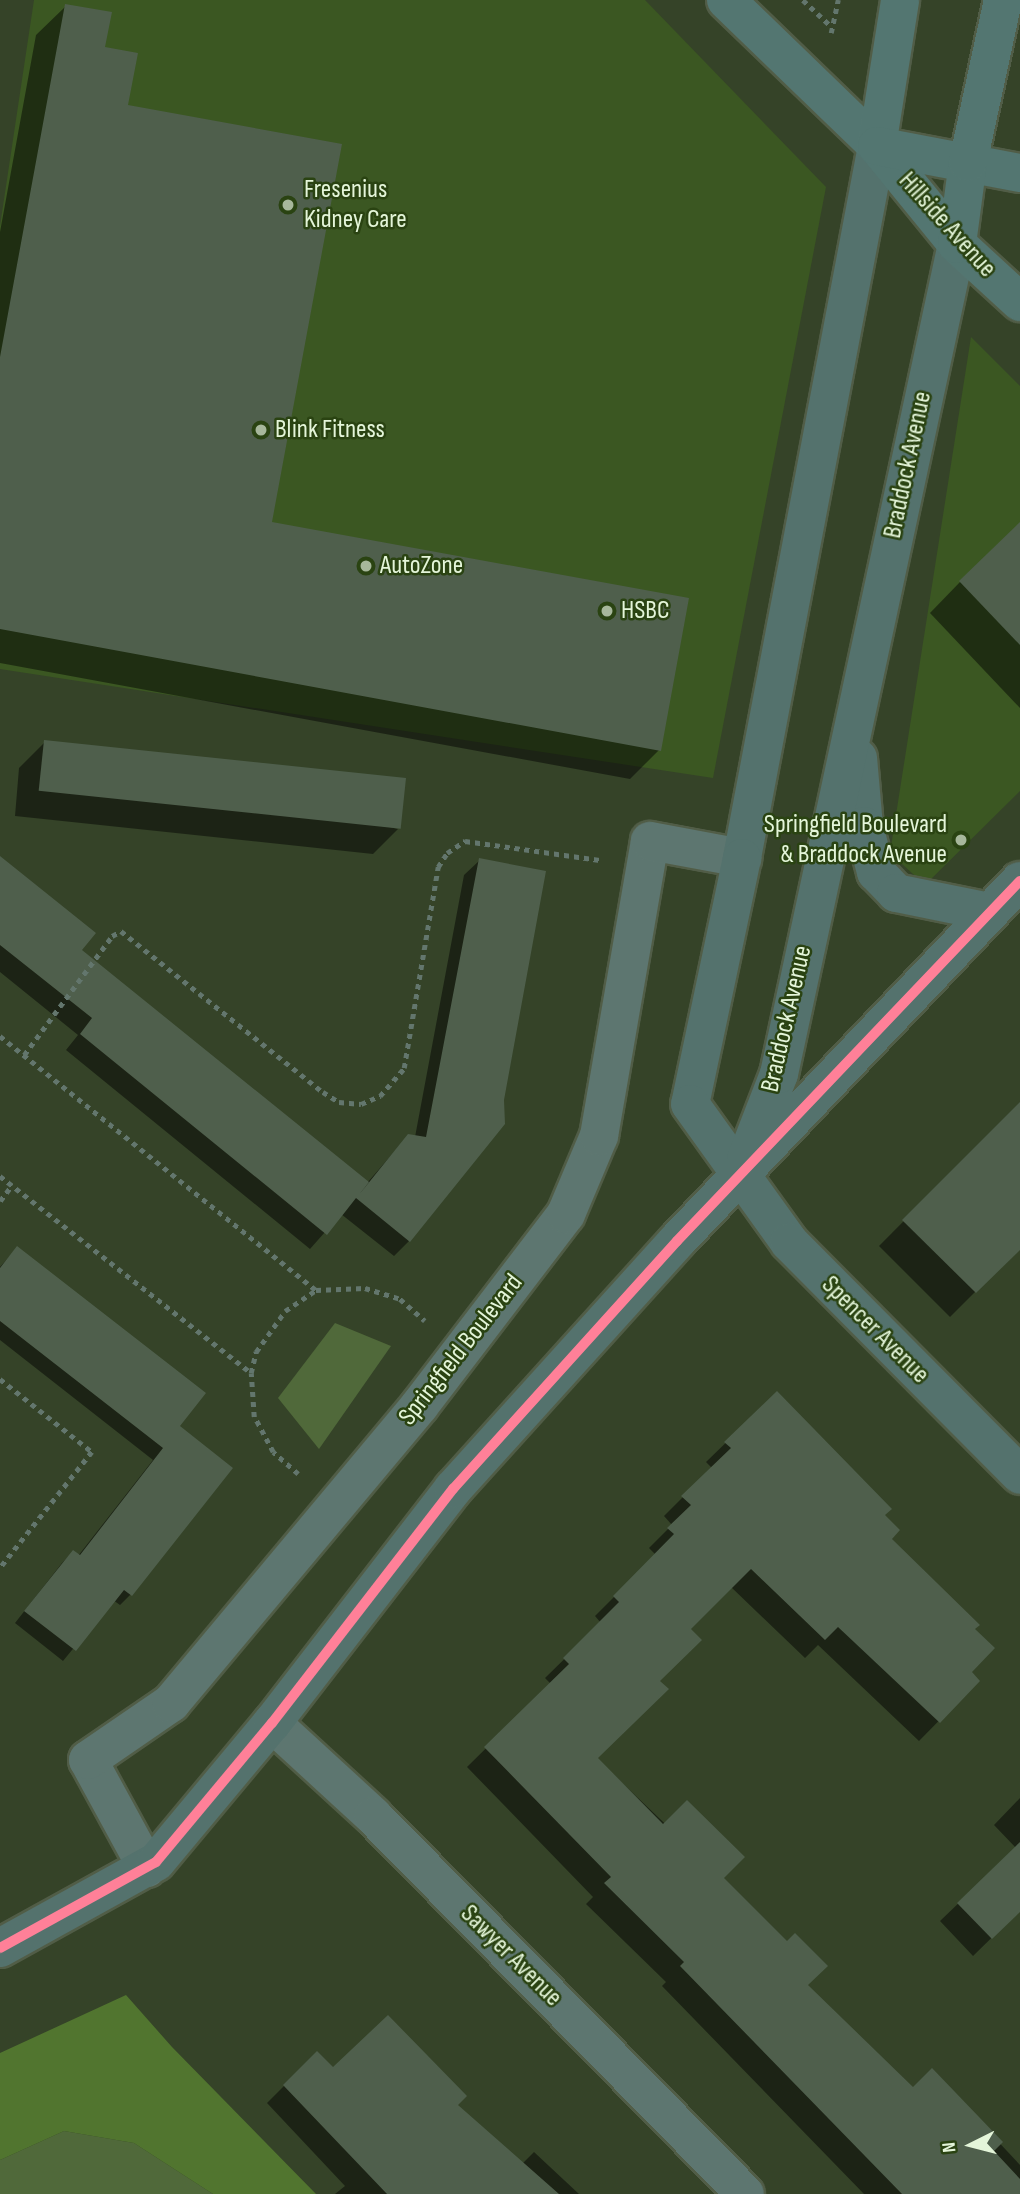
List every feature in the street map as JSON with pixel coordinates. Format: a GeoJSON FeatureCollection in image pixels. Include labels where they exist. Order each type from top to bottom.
{"type":"FeatureCollection","features":[{"type":"Feature","properties":{"kind":"main road","name":"Hillside Avenue"},"geometry":{"type":"LineString","coordinates":[[726,0],[877,146],[957,244],[1020,302]]}},
{"type":"Feature","properties":{"kind":"main road"},"geometry":{"type":"LineString","coordinates":[[877,146],[900,0]]}},
{"type":"Feature","properties":{"kind":"main road","name":"Braddock Avenue"},"geometry":{"type":"LineString","coordinates":[[957,244],[968,162],[1003,0]]}},
{"type":"Feature","properties":{"kind":"main road","name":"Hillside Avenue"},"geometry":{"type":"LineString","coordinates":[[877,146],[1020,173]]}},
{"type":"Feature","properties":{"kind":"street"},"geometry":{"type":"LineString","coordinates":[[739,1177],[690,1104],[742,858],[877,146]]}},
{"type":"Feature","properties":{"kind":"street","name":"Braddock Avenue"},"geometry":{"type":"LineString","coordinates":[[739,1177],[779,1074],[957,244]]}},
{"type":"Feature","properties":{"kind":"street"},"geometry":{"type":"LineString","coordinates":[[855,717],[864,826],[876,872],[896,892],[989,912]]}},
{"type":"Feature","properties":{"kind":"street"},"geometry":{"type":"LineString","coordinates":[[648,854],[742,858]]}},
{"type":"Feature","properties":{"kind":"street","name":"Springfield Boulevard"},"geometry":{"type":"LineString","coordinates":[[147,1868],[88,1760],[171,1703],[420,1405],[566,1214],[599,1136],[648,854]]}},
{"type":"Feature","properties":{"kind":"street"},"geometry":{"type":"LineString","coordinates":[[0,1948],[147,1868],[272,1723],[453,1489],[739,1177],[1020,881]]}},
{"type":"Feature","properties":{"kind":"street","name":"Spencer Avenue"},"geometry":{"type":"LineString","coordinates":[[739,1177],[797,1250],[1020,1475]]}},
{"type":"Feature","properties":{"kind":"street","name":"Sawyer Avenue"},"geometry":{"type":"LineString","coordinates":[[272,1723],[373,1816],[745,2194]]}},
{"type":"Feature","properties":{"kind":"path"},"geometry":{"type":"LineString","coordinates":[[803,0],[832,26]]}},
{"type":"Feature","properties":{"kind":"path"},"geometry":{"type":"LineString","coordinates":[[829,41],[838,0]]}},
{"type":"Feature","properties":{"kind":"path"},"geometry":{"type":"LineString","coordinates":[[24,1055],[111,936],[121,931],[323,1092],[339,1102],[361,1104],[380,1096],[404,1068],[438,867],[447,853],[465,841],[541,849],[648,854]]}},
{"type":"Feature","properties":{"kind":"path"},"geometry":{"type":"LineString","coordinates":[[0,1037],[316,1290]]}},
{"type":"Feature","properties":{"kind":"path"},"geometry":{"type":"LineString","coordinates":[[0,1176],[251,1373]]}},
{"type":"Feature","properties":{"kind":"path"},"geometry":{"type":"LineString","coordinates":[[0,1201],[12,1185]]}},
{"type":"Feature","properties":{"kind":"path"},"geometry":{"type":"LineString","coordinates":[[302,1477],[273,1452],[254,1417],[251,1373],[256,1352],[285,1311],[316,1290],[365,1288],[400,1299],[428,1324]]}},
{"type":"Feature","properties":{"kind":"path"},"geometry":{"type":"LineString","coordinates":[[0,1379],[92,1452],[0,1567]]}},
{"type":"Feature","properties":{"kind":"shaded area"},"geometry":{"type":"Polygon","coordinates":[[[34,0],[645,0],[826,187],[713,778],[0,669],[0,226],[34,0]]]}},
{"type":"Feature","properties":{"kind":"shaded area"},"geometry":{"type":"Polygon","coordinates":[[[971,337],[1020,386],[1020,791],[925,885],[890,853],[971,337]]]}},
{"type":"Feature","properties":{"kind":"shaded area"},"geometry":{"type":"Polygon","coordinates":[[[335,1323],[391,1346],[319,1449],[278,1398],[335,1323]]]}},
{"type":"Feature","properties":{"kind":"shaded area"},"geometry":{"type":"Polygon","coordinates":[[[126,1995],[172,2047],[316,2194],[213,2194],[134,2143],[64,2131],[0,2160],[0,2053],[126,1995]]]}},
{"type":"Feature","properties":{"kind":"shaded area"},"geometry":{"type":"Polygon","coordinates":[[[64,2131],[134,2143],[213,2194],[0,2194],[0,2160],[64,2131]]]}},
{"type":"Feature","properties":{"kind":"building"},"geometry":{"type":"Polygon","coordinates":[[[65,4],[112,12],[105,47],[138,53],[128,105],[342,144],[272,522],[689,598],[661,751],[0,629],[0,357],[65,4]]]}},
{"type":"Feature","properties":{"kind":"building"},"geometry":{"type":"Polygon","coordinates":[[[1020,522],[1020,645],[959,581],[1020,522]]]}},
{"type":"Feature","properties":{"kind":"building"},"geometry":{"type":"Polygon","coordinates":[[[44,740],[406,778],[401,829],[39,791],[44,740]]]}},
{"type":"Feature","properties":{"kind":"building"},"geometry":{"type":"Polygon","coordinates":[[[0,856],[96,933],[82,950],[369,1182],[358,1196],[408,1134],[426,1137],[479,858],[546,871],[504,1100],[505,1124],[410,1242],[356,1198],[327,1235],[80,1034],[92,1018],[0,945],[0,856]]]}},
{"type":"Feature","properties":{"kind":"building"},"geometry":{"type":"Polygon","coordinates":[[[1020,1102],[1020,1250],[976,1293],[902,1220],[1020,1102]]]}},
{"type":"Feature","properties":{"kind":"building"},"geometry":{"type":"Polygon","coordinates":[[[17,1246],[206,1393],[180,1426],[233,1468],[132,1596],[124,1590],[76,1651],[24,1611],[73,1550],[80,1555],[163,1448],[0,1321],[0,1268],[17,1246]]]}},
{"type":"Feature","properties":{"kind":"building"},"geometry":{"type":"Polygon","coordinates":[[[777,1391],[892,1509],[885,1515],[900,1530],[892,1539],[980,1625],[975,1629],[995,1648],[972,1672],[980,1681],[940,1723],[838,1627],[825,1640],[751,1569],[691,1629],[702,1640],[660,1681],[669,1689],[598,1758],[663,1824],[687,1800],[745,1857],[724,1878],[787,1941],[795,1933],[828,1966],[808,1985],[913,2087],[932,2068],[1003,2142],[994,2151],[1020,2179],[1020,2194],[902,2194],[680,1966],[684,1962],[604,1883],[611,1877],[484,1747],[569,1664],[563,1658],[619,1602],[613,1596],[674,1534],[667,1528],[691,1505],[681,1496],[731,1448],[724,1442],[777,1391]]]}},
{"type":"Feature","properties":{"kind":"building"},"geometry":{"type":"Polygon","coordinates":[[[1020,1842],[1020,1912],[992,1939],[957,1903],[1020,1842]]]}},
{"type":"Feature","properties":{"kind":"building"},"geometry":{"type":"Polygon","coordinates":[[[388,2015],[467,2096],[458,2105],[559,2194],[387,2194],[283,2085],[317,2051],[333,2067],[388,2015]]]}},
{"type":"Feature","properties":{"kind":"transit line"},"geometry":{"type":"LineString","coordinates":[[0,1948],[156,1862],[272,1723],[453,1489],[677,1241],[1020,881]]}},
{"type":"Feature","properties":{"kind":"place","name":"Fresenius Kidney Care"},"geometry":{"type":"Point","coordinates":[288,205]}},
{"type":"Feature","properties":{"kind":"place","name":"Blink Fitness"},"geometry":{"type":"Point","coordinates":[261,430]}},
{"type":"Feature","properties":{"kind":"place","name":"AutoZone"},"geometry":{"type":"Point","coordinates":[366,566]}},
{"type":"Feature","properties":{"kind":"place","name":"HSBC"},"geometry":{"type":"Point","coordinates":[607,611]}},
{"type":"Feature","properties":{"kind":"place","name":"Springfield Boulevard & Braddock Avenue"},"geometry":{"type":"Point","coordinates":[961,840]}}]}
